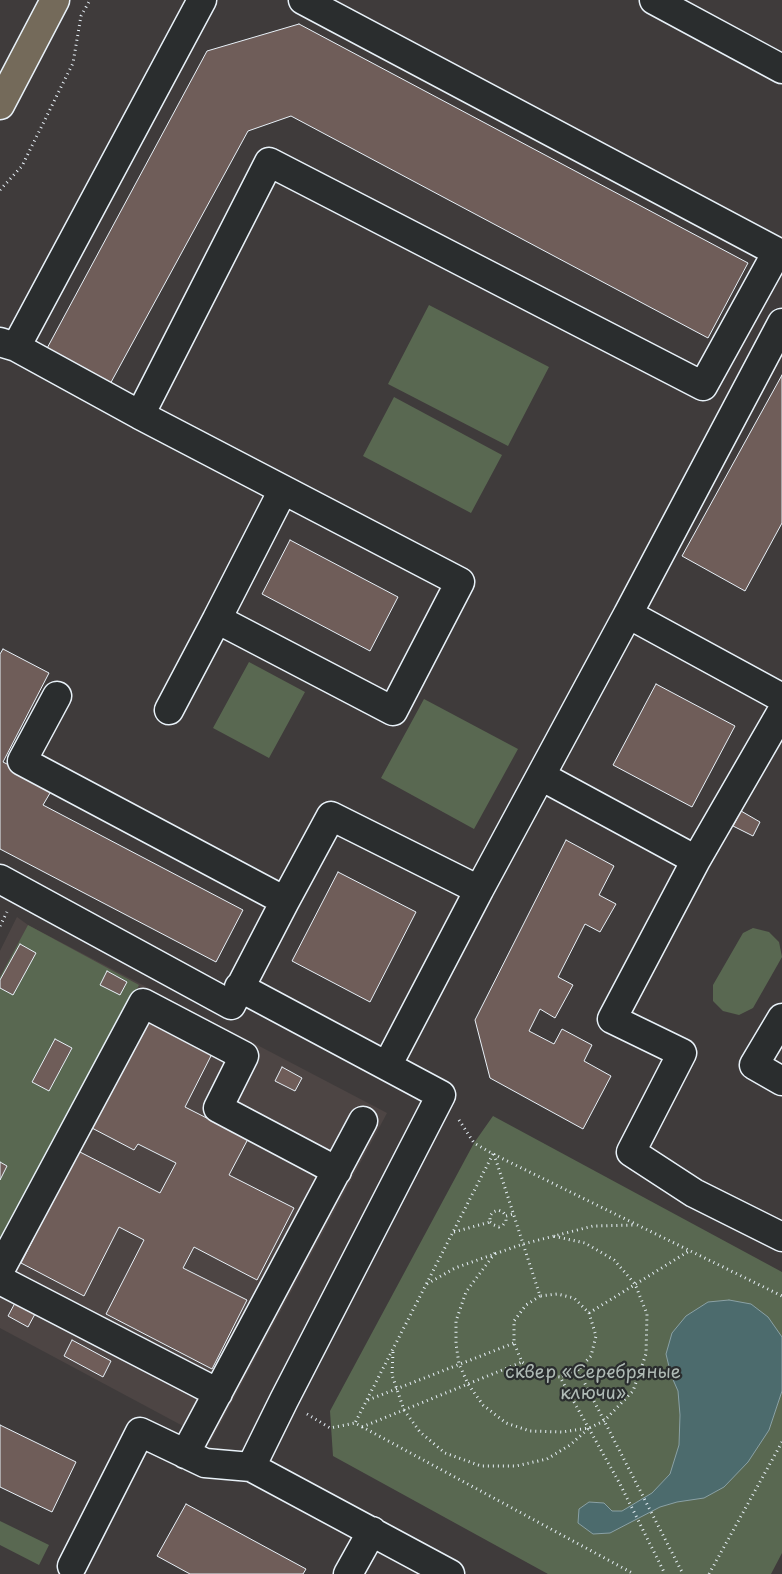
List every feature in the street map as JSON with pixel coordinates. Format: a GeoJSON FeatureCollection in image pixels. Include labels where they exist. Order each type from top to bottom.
{"type":"FeatureCollection","features":[{"type":"Feature","properties":{"kind":"main road"},"geometry":{"type":"LineString","coordinates":[[0,105],[55,0]]}},
{"type":"Feature","properties":{"kind":"street"},"geometry":{"type":"LineString","coordinates":[[202,0],[8,344],[460,582],[393,712],[217,619]]}},
{"type":"Feature","properties":{"kind":"street"},"geometry":{"type":"LineString","coordinates":[[140,414],[269,162],[703,386],[777,252],[302,0]]}},
{"type":"Feature","properties":{"kind":"street"},"geometry":{"type":"LineString","coordinates":[[654,0],[782,69]]}},
{"type":"Feature","properties":{"kind":"street"},"geometry":{"type":"LineString","coordinates":[[387,1066],[782,323]]}},
{"type":"Feature","properties":{"kind":"street"},"geometry":{"type":"LineString","coordinates":[[169,710],[284,490]]}},
{"type":"Feature","properties":{"kind":"street"},"geometry":{"type":"LineString","coordinates":[[628,614],[782,698]]}},
{"type":"Feature","properties":{"kind":"street"},"geometry":{"type":"LineString","coordinates":[[57,696],[22,761],[285,901]]}},
{"type":"Feature","properties":{"kind":"street"},"geometry":{"type":"LineString","coordinates":[[782,711],[696,860],[612,1019],[682,1053],[631,1152],[694,1193],[782,1236]]}},
{"type":"Feature","properties":{"kind":"street"},"geometry":{"type":"LineString","coordinates":[[541,776],[696,860]]}},
{"type":"Feature","properties":{"kind":"street"},"geometry":{"type":"LineString","coordinates":[[0,879],[231,1005],[331,816],[479,890]]}},
{"type":"Feature","properties":{"kind":"street"},"geometry":{"type":"LineString","coordinates":[[239,987],[441,1095],[251,1467]]}},
{"type":"Feature","properties":{"kind":"street"},"geometry":{"type":"LineString","coordinates":[[0,1270],[143,1002],[244,1056],[218,1108],[337,1171]]}},
{"type":"Feature","properties":{"kind":"street"},"geometry":{"type":"LineString","coordinates":[[782,1018],[754,1065],[782,1081]]}},
{"type":"Feature","properties":{"kind":"street"},"geometry":{"type":"LineString","coordinates":[[185,1454],[363,1121]]}},
{"type":"Feature","properties":{"kind":"street"},"geometry":{"type":"LineString","coordinates":[[0,1280],[218,1393]]}},
{"type":"Feature","properties":{"kind":"street"},"geometry":{"type":"LineString","coordinates":[[72,1566],[140,1432],[205,1463],[251,1467],[450,1574]]}},
{"type":"Feature","properties":{"kind":"street"},"geometry":{"type":"LineString","coordinates":[[348,1574],[372,1531]]}},
{"type":"Feature","properties":{"kind":"path"},"geometry":{"type":"LineString","coordinates":[[0,190],[22,166],[74,63],[81,16],[90,0]]}},
{"type":"Feature","properties":{"kind":"path"},"geometry":{"type":"LineString","coordinates":[[441,1095],[474,1143],[782,1296]]}},
{"type":"Feature","properties":{"kind":"path"},"geometry":{"type":"LineString","coordinates":[[493,1154],[540,1296]]}},
{"type":"Feature","properties":{"kind":"path"},"geometry":{"type":"LineString","coordinates":[[355,1424],[493,1154]]}},
{"type":"Feature","properties":{"kind":"path"},"geometry":{"type":"LineString","coordinates":[[498,1210],[506,1216],[504,1225],[499,1227],[490,1222],[490,1216],[498,1210]]}},
{"type":"Feature","properties":{"kind":"path"},"geometry":{"type":"LineString","coordinates":[[506,1216],[513,1214]]}},
{"type":"Feature","properties":{"kind":"path"},"geometry":{"type":"LineString","coordinates":[[453,1233],[490,1222]]}},
{"type":"Feature","properties":{"kind":"path"},"geometry":{"type":"LineString","coordinates":[[426,1284],[455,1268],[523,1244],[593,1226],[637,1225]]}},
{"type":"Feature","properties":{"kind":"path"},"geometry":{"type":"LineString","coordinates":[[393,1349],[392,1375],[404,1410],[420,1432],[445,1453],[481,1466],[516,1466],[547,1459],[570,1446],[589,1428],[604,1420],[633,1391],[646,1354],[647,1314],[635,1284],[614,1260],[585,1243],[552,1236]]}},
{"type":"Feature","properties":{"kind":"path"},"geometry":{"type":"LineString","coordinates":[[589,1313],[690,1251]]}},
{"type":"Feature","properties":{"kind":"path"},"geometry":{"type":"LineString","coordinates":[[495,1253],[466,1292],[456,1321],[456,1344],[459,1364],[468,1384],[483,1405],[506,1423],[530,1431],[562,1432],[589,1428]]}},
{"type":"Feature","properties":{"kind":"path"},"geometry":{"type":"LineString","coordinates":[[557,1294],[574,1298],[589,1313],[596,1336],[591,1356],[578,1370],[560,1378],[540,1375],[522,1362],[514,1343],[514,1322],[526,1305],[540,1296],[557,1294]]}},
{"type":"Feature","properties":{"kind":"path"},"geometry":{"type":"LineString","coordinates":[[366,1400],[514,1343]]}},
{"type":"Feature","properties":{"kind":"path"},"geometry":{"type":"LineString","coordinates":[[362,1427],[522,1362]]}},
{"type":"Feature","properties":{"kind":"path"},"geometry":{"type":"LineString","coordinates":[[578,1370],[683,1574]]}},
{"type":"Feature","properties":{"kind":"path"},"geometry":{"type":"LineString","coordinates":[[560,1378],[620,1484],[666,1574]]}},
{"type":"Feature","properties":{"kind":"path"},"geometry":{"type":"LineString","coordinates":[[284,1400],[330,1428],[355,1424],[362,1427],[634,1574]]}},
{"type":"Feature","properties":{"kind":"path"},"geometry":{"type":"LineString","coordinates":[[709,1574],[782,1442]]}},
{"type":"Feature","properties":{"kind":"shaded area"},"geometry":{"type":"Polygon","coordinates":[[[17,917],[28,925],[387,1113],[211,1441],[0,1328],[0,951],[17,917]]]}},
{"type":"Feature","properties":{"kind":"green space"},"geometry":{"type":"Polygon","coordinates":[[[429,305],[549,367],[508,446],[388,384],[429,305]]]}},
{"type":"Feature","properties":{"kind":"green space"},"geometry":{"type":"Polygon","coordinates":[[[394,397],[502,455],[471,513],[363,456],[394,397]]]}},
{"type":"Feature","properties":{"kind":"green space"},"geometry":{"type":"Polygon","coordinates":[[[249,662],[305,692],[269,758],[213,728],[249,662]]]}},
{"type":"Feature","properties":{"kind":"green space"},"geometry":{"type":"Polygon","coordinates":[[[424,699],[518,749],[474,829],[381,778],[424,699]]]}},
{"type":"Feature","properties":{"kind":"green space"},"geometry":{"type":"Polygon","coordinates":[[[28,925],[139,985],[0,1244],[0,977],[28,925]]]}},
{"type":"Feature","properties":{"kind":"green space"},"geometry":{"type":"Polygon","coordinates":[[[753,928],[769,932],[779,942],[782,957],[753,1008],[739,1015],[723,1011],[713,1001],[713,985],[743,933],[753,928]]]}},
{"type":"Feature","properties":{"kind":"green space","name":"сквер «Серебряные ключи»"},"geometry":{"type":"Polygon","coordinates":[[[493,1116],[782,1272],[782,1553],[771,1574],[548,1574],[333,1456],[330,1411],[474,1143],[493,1116]]]}},
{"type":"Feature","properties":{"kind":"green space"},"geometry":{"type":"Polygon","coordinates":[[[0,1521],[49,1545],[39,1565],[0,1545],[0,1521]]]}},
{"type":"Feature","properties":{"kind":"water"},"geometry":{"type":"Polygon","coordinates":[[[729,1300],[751,1304],[768,1317],[782,1337],[782,1391],[769,1430],[748,1462],[724,1487],[704,1498],[660,1507],[610,1533],[593,1534],[578,1523],[579,1509],[589,1502],[604,1503],[612,1511],[622,1511],[652,1493],[670,1474],[679,1445],[680,1415],[678,1391],[671,1375],[666,1354],[672,1333],[686,1316],[708,1302],[729,1300]]]}},
{"type":"Feature","properties":{"kind":"building"},"geometry":{"type":"Polygon","coordinates":[[[299,24],[748,263],[708,338],[291,116],[248,131],[109,386],[45,352],[207,51],[299,24]]]}},
{"type":"Feature","properties":{"kind":"building"},"geometry":{"type":"Polygon","coordinates":[[[782,375],[782,523],[745,591],[682,556],[782,375]]]}},
{"type":"Feature","properties":{"kind":"building"},"geometry":{"type":"Polygon","coordinates":[[[290,540],[398,597],[370,651],[262,594],[290,540]]]}},
{"type":"Feature","properties":{"kind":"building"},"geometry":{"type":"Polygon","coordinates":[[[3,649],[49,673],[3,762],[53,788],[43,805],[243,910],[216,962],[0,849],[0,654],[3,649]]]}},
{"type":"Feature","properties":{"kind":"building"},"geometry":{"type":"Polygon","coordinates":[[[656,684],[735,726],[692,807],[613,765],[656,684]]]}},
{"type":"Feature","properties":{"kind":"building"},"geometry":{"type":"Polygon","coordinates":[[[741,811],[760,822],[753,836],[733,826],[741,811]]]}},
{"type":"Feature","properties":{"kind":"building"},"geometry":{"type":"Polygon","coordinates":[[[566,840],[614,866],[599,895],[616,904],[600,932],[585,924],[558,977],[573,985],[555,1018],[540,1009],[529,1031],[554,1044],[562,1029],[592,1045],[584,1061],[611,1076],[583,1129],[490,1078],[475,1020],[566,840]]]}},
{"type":"Feature","properties":{"kind":"building"},"geometry":{"type":"Polygon","coordinates":[[[338,872],[416,912],[370,1002],[292,961],[338,872]]]}},
{"type":"Feature","properties":{"kind":"building"},"geometry":{"type":"Polygon","coordinates":[[[20,944],[36,953],[13,995],[0,988],[0,980],[20,944]]]}},
{"type":"Feature","properties":{"kind":"building"},"geometry":{"type":"Polygon","coordinates":[[[107,971],[127,982],[120,995],[100,985],[107,971]]]}},
{"type":"Feature","properties":{"kind":"building"},"geometry":{"type":"Polygon","coordinates":[[[147,1016],[214,1050],[185,1107],[248,1139],[229,1175],[294,1208],[257,1280],[194,1247],[183,1268],[247,1300],[212,1369],[106,1314],[144,1240],[119,1227],[84,1296],[21,1263],[78,1151],[160,1193],[176,1163],[138,1144],[134,1150],[90,1127],[147,1016]]]}},
{"type":"Feature","properties":{"kind":"building"},"geometry":{"type":"Polygon","coordinates":[[[55,1039],[72,1048],[49,1091],[32,1082],[55,1039]]]}},
{"type":"Feature","properties":{"kind":"building"},"geometry":{"type":"Polygon","coordinates":[[[282,1067],[302,1078],[295,1091],[275,1081],[282,1067]]]}},
{"type":"Feature","properties":{"kind":"building"},"geometry":{"type":"Polygon","coordinates":[[[0,1162],[7,1166],[0,1180],[0,1162]]]}},
{"type":"Feature","properties":{"kind":"building"},"geometry":{"type":"Polygon","coordinates":[[[15,1303],[35,1314],[28,1327],[8,1316],[15,1303]]]}},
{"type":"Feature","properties":{"kind":"building"},"geometry":{"type":"Polygon","coordinates":[[[72,1340],[111,1361],[103,1377],[64,1356],[72,1340]]]}},
{"type":"Feature","properties":{"kind":"building"},"geometry":{"type":"Polygon","coordinates":[[[0,1425],[76,1462],[52,1512],[0,1487],[0,1425]]]}},
{"type":"Feature","properties":{"kind":"building"},"geometry":{"type":"Polygon","coordinates":[[[186,1504],[306,1569],[303,1574],[190,1574],[157,1556],[186,1504]]]}}]}
